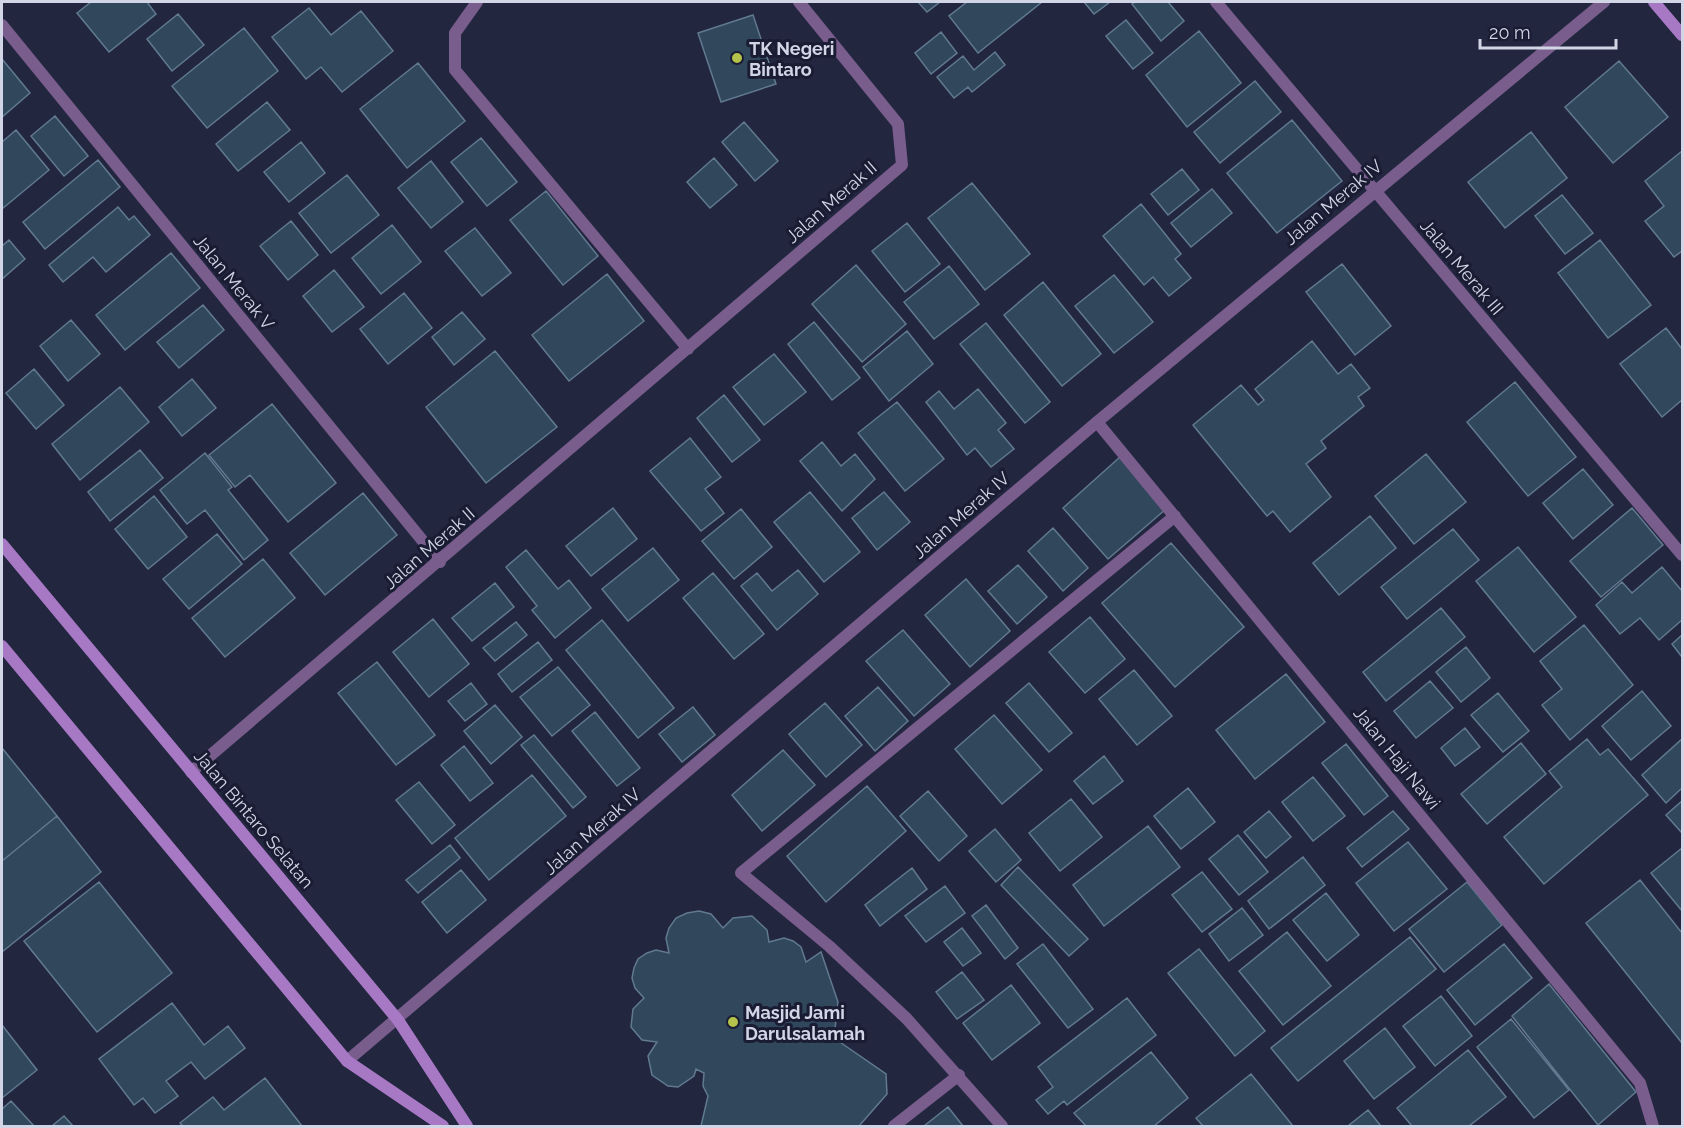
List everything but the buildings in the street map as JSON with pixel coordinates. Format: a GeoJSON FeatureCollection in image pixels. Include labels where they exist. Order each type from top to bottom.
{"type":"FeatureCollection","features":[{"type":"Feature","properties":{"kind":"street"},"geometry":{"type":"LineString","coordinates":[[477,2],[455,33],[455,70],[688,349]]}},
{"type":"Feature","properties":{"kind":"street","name":"Jalan Merak II"},"geometry":{"type":"LineString","coordinates":[[191,772],[440,562],[902,165],[898,124],[799,2]]}},
{"type":"Feature","properties":{"kind":"street","name":"Jalan Merak III"},"geometry":{"type":"LineString","coordinates":[[1216,2],[1683,555]]}},
{"type":"Feature","properties":{"kind":"street","name":"Jalan Merak IV"},"geometry":{"type":"LineString","coordinates":[[347,1061],[398,1020],[1097,422],[1604,2]]}},
{"type":"Feature","properties":{"kind":"street"},"geometry":{"type":"LineString","coordinates":[[1654,2],[1683,35]]}},
{"type":"Feature","properties":{"kind":"street","name":"Jalan Merak V"},"geometry":{"type":"LineString","coordinates":[[2,25],[440,562]]}},
{"type":"Feature","properties":{"kind":"street","name":"Jalan Haji Nawi"},"geometry":{"type":"LineString","coordinates":[[1097,422],[1640,1083],[1653,1126]]}},
{"type":"Feature","properties":{"kind":"street"},"geometry":{"type":"LineString","coordinates":[[1002,1126],[907,1019],[838,954],[741,873],[1175,516]]}},
{"type":"Feature","properties":{"kind":"street","name":"Jalan Bintaro Selatan"},"geometry":{"type":"LineString","coordinates":[[2,544],[398,1020],[467,1126]]}},
{"type":"Feature","properties":{"kind":"street"},"geometry":{"type":"LineString","coordinates":[[2,646],[347,1061],[443,1126]]}},
{"type":"Feature","properties":{"kind":"street"},"geometry":{"type":"LineString","coordinates":[[894,1126],[959,1075]]}},
{"type":"Feature","properties":{"kind":"place","name":"TK Negeri Bintaro"},"geometry":{"type":"Point","coordinates":[737,58]}},
{"type":"Feature","properties":{"kind":"place","name":"Masjid Jami Darulsalamah"},"geometry":{"type":"Point","coordinates":[733,1022]}}]}
